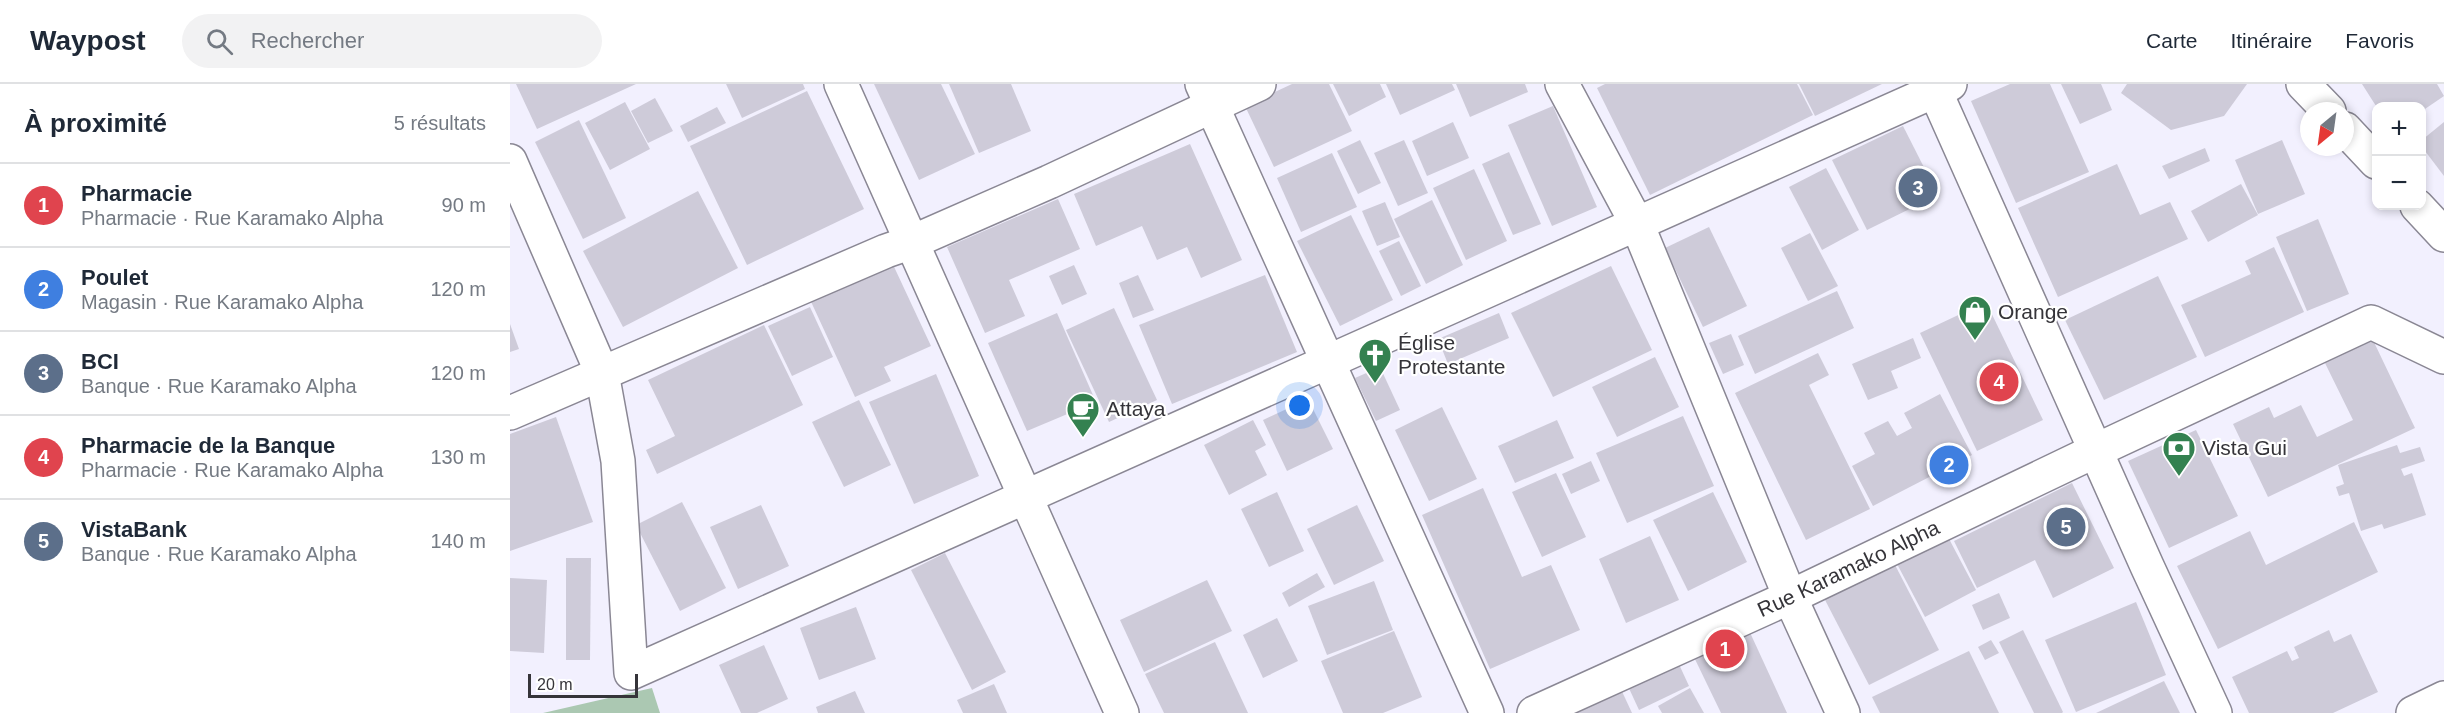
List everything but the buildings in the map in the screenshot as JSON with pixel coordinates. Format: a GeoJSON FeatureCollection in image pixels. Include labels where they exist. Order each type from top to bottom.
{"type":"FeatureCollection","features":[{"type":"Feature","properties":{"kind":"street"},"geometry":{"type":"LineString","coordinates":[[841,84],[1122,713]]}},
{"type":"Feature","properties":{"kind":"street"},"geometry":{"type":"LineString","coordinates":[[510,413],[886,251],[912,242],[1207,95],[1259,84]]}},
{"type":"Feature","properties":{"kind":"street"},"geometry":{"type":"LineString","coordinates":[[1562,84],[1637,224],[1790,597],[1843,713]]}},
{"type":"Feature","properties":{"kind":"street"},"geometry":{"type":"LineString","coordinates":[[2303,84],[2320,102]]}},
{"type":"Feature","properties":{"kind":"street"},"geometry":{"type":"LineString","coordinates":[[510,161],[602,373],[618,461],[631,673],[1637,224],[1939,86],[2096,451],[2215,713]]}},
{"type":"Feature","properties":{"kind":"street"},"geometry":{"type":"LineString","coordinates":[[1207,95],[1487,713]]}},
{"type":"Feature","properties":{"kind":"street"},"geometry":{"type":"LineString","coordinates":[[2354,139],[2372,158]]}},
{"type":"Feature","properties":{"kind":"street"},"geometry":{"type":"LineString","coordinates":[[2421,210],[2444,235]]}},
{"type":"Feature","properties":{"kind":"street","name":"Rue Karamako Alpha"},"geometry":{"type":"LineString","coordinates":[[1534,713],[1790,597],[2371,322],[2444,357]]}},
{"type":"Feature","properties":{"kind":"street"},"geometry":{"type":"LineString","coordinates":[[2413,713],[2444,698]]}},
{"type":"Feature","properties":{"kind":"green space"},"geometry":{"type":"Polygon","coordinates":[[[652,688],[660,713],[543,713],[652,688]]]}},
{"type":"Feature","properties":{"kind":"place","name":"BCI"},"geometry":{"type":"Point","coordinates":[1918,188]}},
{"type":"Feature","properties":{"kind":"place","name":"Orange"},"geometry":{"type":"Point","coordinates":[1975,341]}},
{"type":"Feature","properties":{"kind":"place","name":"Pharmacie de la Banque"},"geometry":{"type":"Point","coordinates":[1999,382]}},
{"type":"Feature","properties":{"kind":"place","name":"Église Protestante"},"geometry":{"type":"Point","coordinates":[1375,384]}},
{"type":"Feature","properties":{"kind":"place","name":"Attaya"},"geometry":{"type":"Point","coordinates":[1083,438]}},
{"type":"Feature","properties":{"kind":"place","name":"Poulet"},"geometry":{"type":"Point","coordinates":[1949,465]}},
{"type":"Feature","properties":{"kind":"place","name":"Vista Gui"},"geometry":{"type":"Point","coordinates":[2179,477]}},
{"type":"Feature","properties":{"kind":"place","name":"VistaBank"},"geometry":{"type":"Point","coordinates":[2066,527]}},
{"type":"Feature","properties":{"kind":"place","name":"Pharmacie"},"geometry":{"type":"Point","coordinates":[1725,649]}}]}
